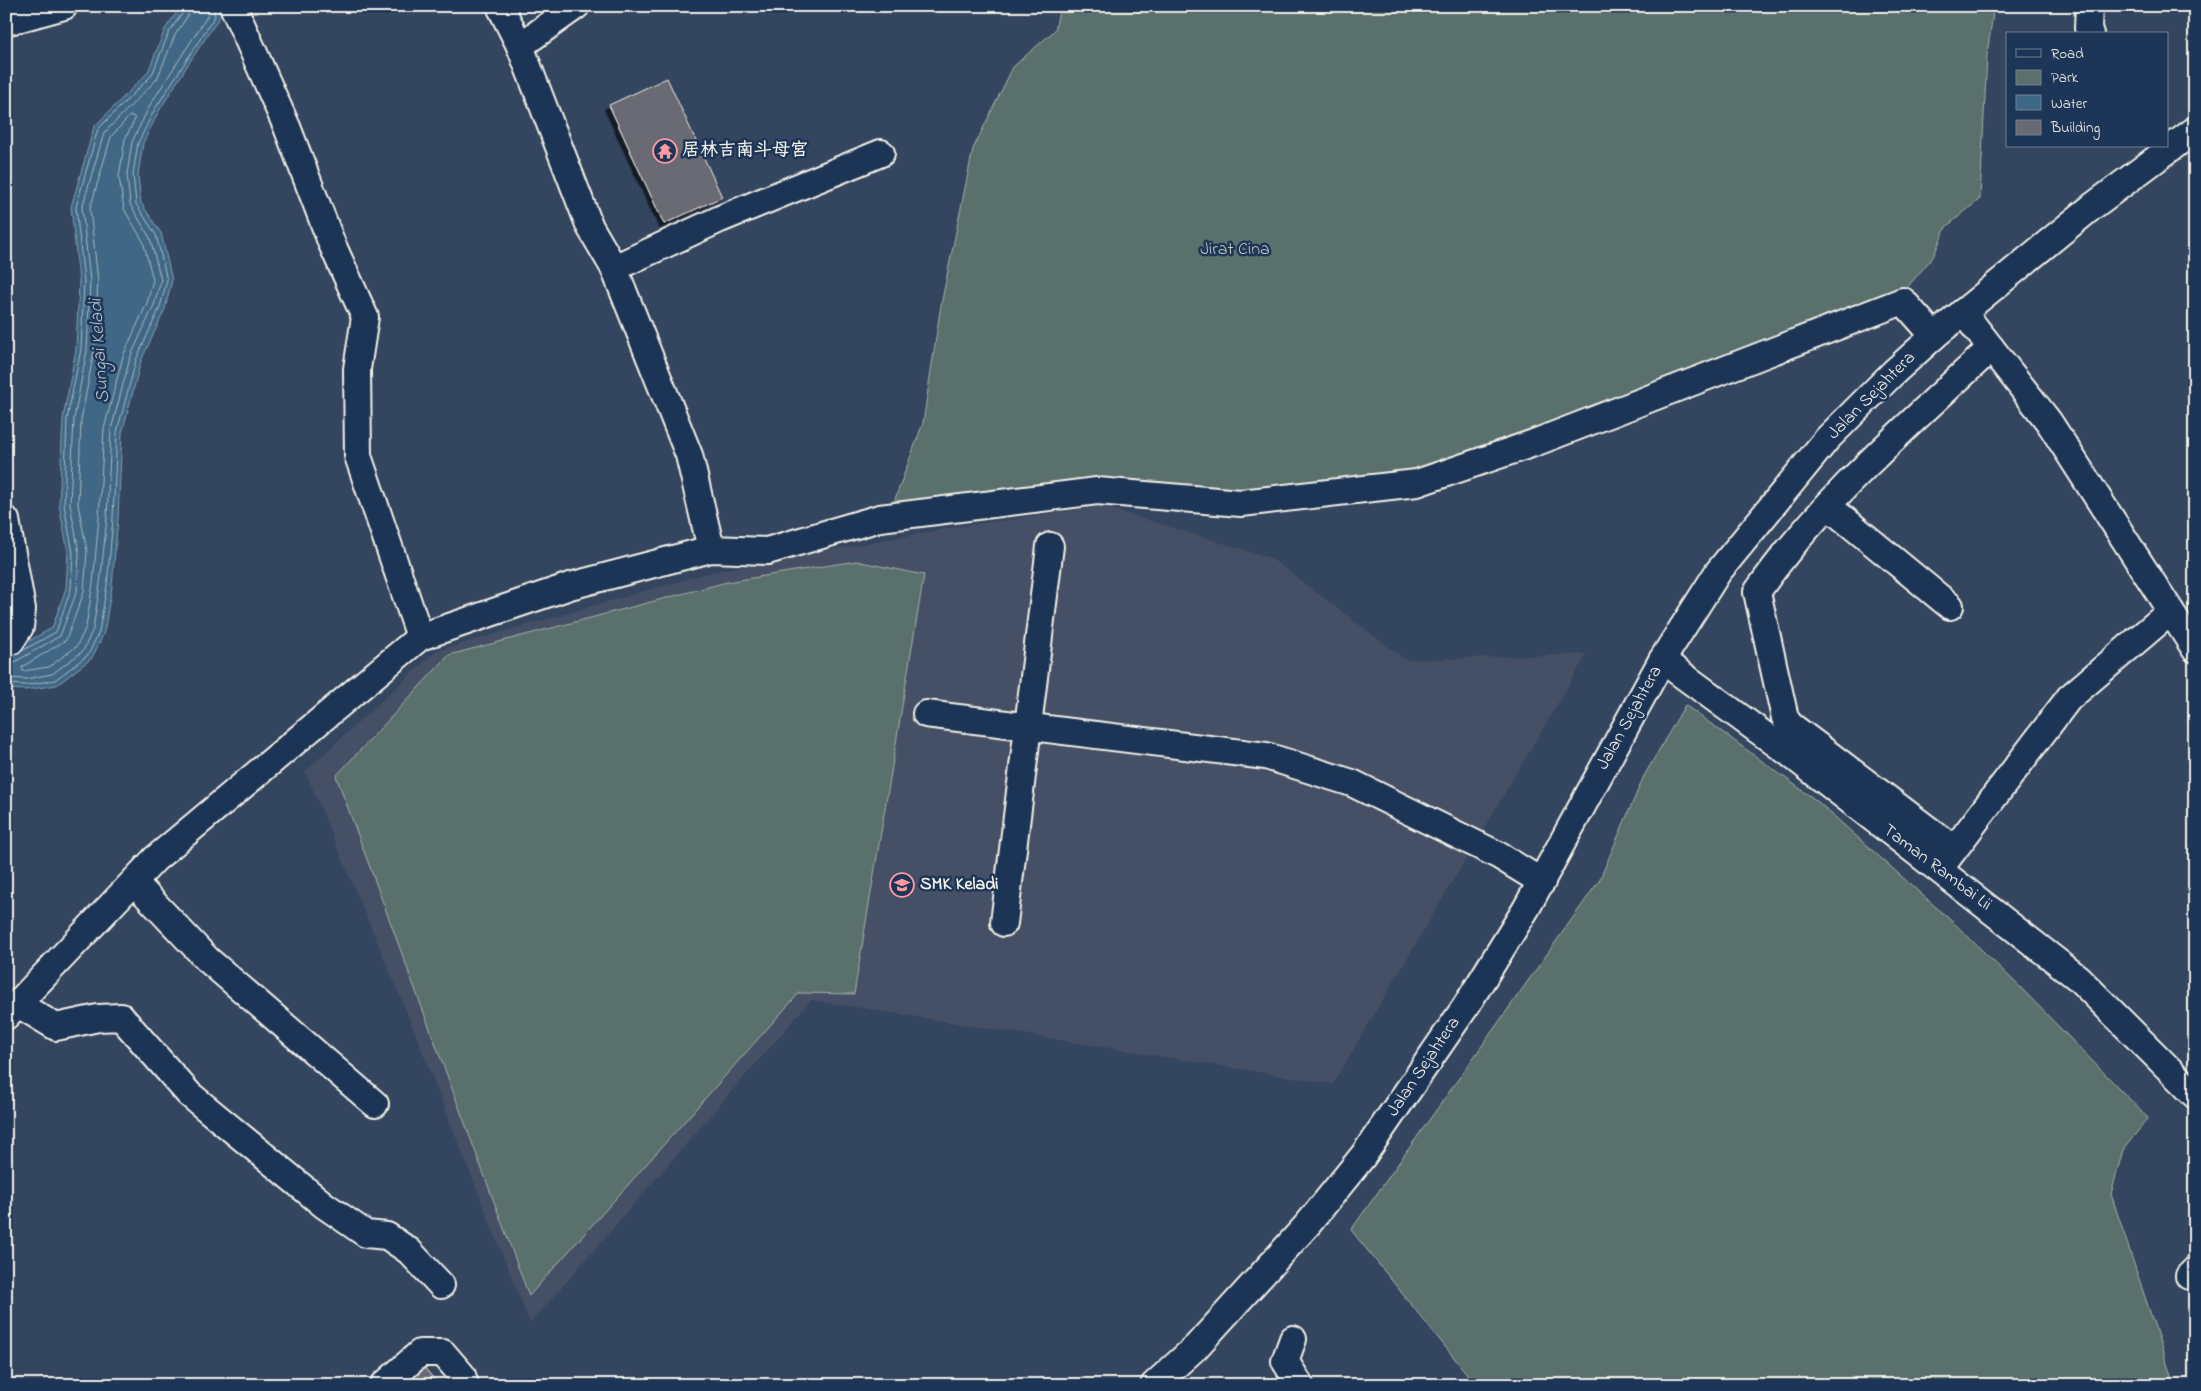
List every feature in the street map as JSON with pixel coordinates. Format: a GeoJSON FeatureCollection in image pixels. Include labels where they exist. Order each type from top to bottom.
{"type":"FeatureCollection","features":[{"type":"Feature","properties":{"kind":"street"},"geometry":{"type":"LineString","coordinates":[[6,22],[64,6]]}},
{"type":"Feature","properties":{"kind":"street"},"geometry":{"type":"LineString","coordinates":[[500,6],[520,46],[590,227],[614,268],[689,455],[711,549]]}},
{"type":"Feature","properties":{"kind":"street"},"geometry":{"type":"LineString","coordinates":[[520,46],[576,6]]}},
{"type":"Feature","properties":{"kind":"street"},"geometry":{"type":"LineString","coordinates":[[2089,6],[2089,32]]}},
{"type":"Feature","properties":{"kind":"street"},"geometry":{"type":"LineString","coordinates":[[237,14],[287,127],[332,244],[365,317],[357,369],[358,456],[420,637]]}},
{"type":"Feature","properties":{"kind":"street","name":"Jalan Sejahtera"},"geometry":{"type":"LineString","coordinates":[[2170,141],[2195,130]]}},
{"type":"Feature","properties":{"kind":"street","name":"Jalan Sejahtera"},"geometry":{"type":"LineString","coordinates":[[1154,1385],[1196,1347],[1308,1224],[1363,1156],[1466,1006],[1542,882],[1623,728],[1662,660],[1718,572],[1827,439],[1893,373],[1934,336],[2162,148]]}},
{"type":"Feature","properties":{"kind":"street"},"geometry":{"type":"LineString","coordinates":[[614,268],[720,219],[881,153]]}},
{"type":"Feature","properties":{"kind":"street"},"geometry":{"type":"LineString","coordinates":[[441,1285],[409,1251],[387,1236],[366,1234],[324,1205],[189,1094],[120,1017],[98,1018],[56,1027],[12,1010],[155,859],[420,637],[570,586],[711,549],[767,551],[880,518],[1098,491],[1241,503],[1417,483],[1534,443],[1903,301],[1934,336]]}},
{"type":"Feature","properties":{"kind":"street"},"geometry":{"type":"LineString","coordinates":[[1963,312],[2049,422],[2195,649]]}},
{"type":"Feature","properties":{"kind":"street"},"geometry":{"type":"LineString","coordinates":[[1954,849],[1790,725],[1785,718],[1756,592],[1780,558],[1828,506],[1867,466],[1991,348]]}},
{"type":"Feature","properties":{"kind":"street"},"geometry":{"type":"LineString","coordinates":[[1828,506],[1950,606]]}},
{"type":"Feature","properties":{"kind":"street"},"geometry":{"type":"LineString","coordinates":[[6,520],[22,609],[20,627],[11,641],[6,642]]}},
{"type":"Feature","properties":{"kind":"street"},"geometry":{"type":"LineString","coordinates":[[1004,923],[1050,546]]}},
{"type":"Feature","properties":{"kind":"street"},"geometry":{"type":"LineString","coordinates":[[1938,871],[2069,698],[2170,612]]}},
{"type":"Feature","properties":{"kind":"street","name":"Taman Rambai Lii"},"geometry":{"type":"LineString","coordinates":[[1662,660],[1789,754],[2078,978],[2195,1095]]}},
{"type":"Feature","properties":{"kind":"street"},"geometry":{"type":"LineString","coordinates":[[926,714],[1266,756],[1352,783],[1498,855],[1542,882]]}},
{"type":"Feature","properties":{"kind":"street"},"geometry":{"type":"LineString","coordinates":[[134,882],[207,959],[375,1104]]}},
{"type":"Feature","properties":{"kind":"street"},"geometry":{"type":"LineString","coordinates":[[1293,1340],[1285,1361],[1300,1385]]}},
{"type":"Feature","properties":{"kind":"street"},"geometry":{"type":"LineString","coordinates":[[384,1385],[420,1353],[433,1352],[443,1353],[462,1375],[465,1385]]}},
{"type":"Feature","properties":{"kind":"shaded area","name":"SMK Keladi"},"geometry":{"type":"Polygon","coordinates":[[[1102,506],[1271,558],[1406,660],[1587,654],[1333,1084],[811,1000],[530,1324],[405,1008],[305,771],[436,651],[711,572],[949,528],[1102,506]]]}},
{"type":"Feature","properties":{"kind":"green space","name":"Jirat Cina"},"geometry":{"type":"Polygon","coordinates":[[[1060,6],[1994,6],[1987,55],[1980,199],[1946,227],[1933,257],[1899,297],[1415,474],[1240,495],[892,507],[923,423],[941,305],[973,149],[1013,67],[1055,30],[1060,6]]]}},
{"type":"Feature","properties":{"kind":"green space"},"geometry":{"type":"Polygon","coordinates":[[[856,561],[924,575],[854,994],[799,993],[529,1296],[336,776],[449,655],[727,582],[856,561]]]}},
{"type":"Feature","properties":{"kind":"green space"},"geometry":{"type":"Polygon","coordinates":[[[1685,705],[1817,801],[1956,925],[2020,987],[2148,1118],[2123,1150],[2111,1194],[2174,1385],[1476,1385],[1351,1230],[1599,881],[1644,776],[1685,705]]]}},
{"type":"Feature","properties":{"kind":"water","name":"Sungai Keladi"},"geometry":{"type":"Polygon","coordinates":[[[181,6],[217,6],[221,15],[159,111],[143,143],[138,175],[141,203],[161,233],[172,280],[165,309],[141,361],[122,433],[118,518],[112,586],[104,633],[92,658],[57,685],[26,690],[6,689],[6,654],[52,628],[66,588],[68,552],[59,505],[63,418],[76,349],[79,281],[71,207],[94,127],[148,72],[165,29],[181,6]]]}},
{"type":"Feature","properties":{"kind":"building","name":"居林吉南斗母宫"},"geometry":{"type":"Polygon","coordinates":[[[667,78],[722,197],[664,224],[609,105],[667,78]]]}},
{"type":"Feature","properties":{"kind":"building"},"geometry":{"type":"Polygon","coordinates":[[[422,1365],[439,1385],[401,1385],[422,1365]]]}},
{"type":"Feature","properties":{"kind":"place","name":"居林吉南斗母宫"},"geometry":{"type":"Point","coordinates":[665,151]}},
{"type":"Feature","properties":{"kind":"place","name":"SMK Keladi"},"geometry":{"type":"Point","coordinates":[902,885]}}]}
